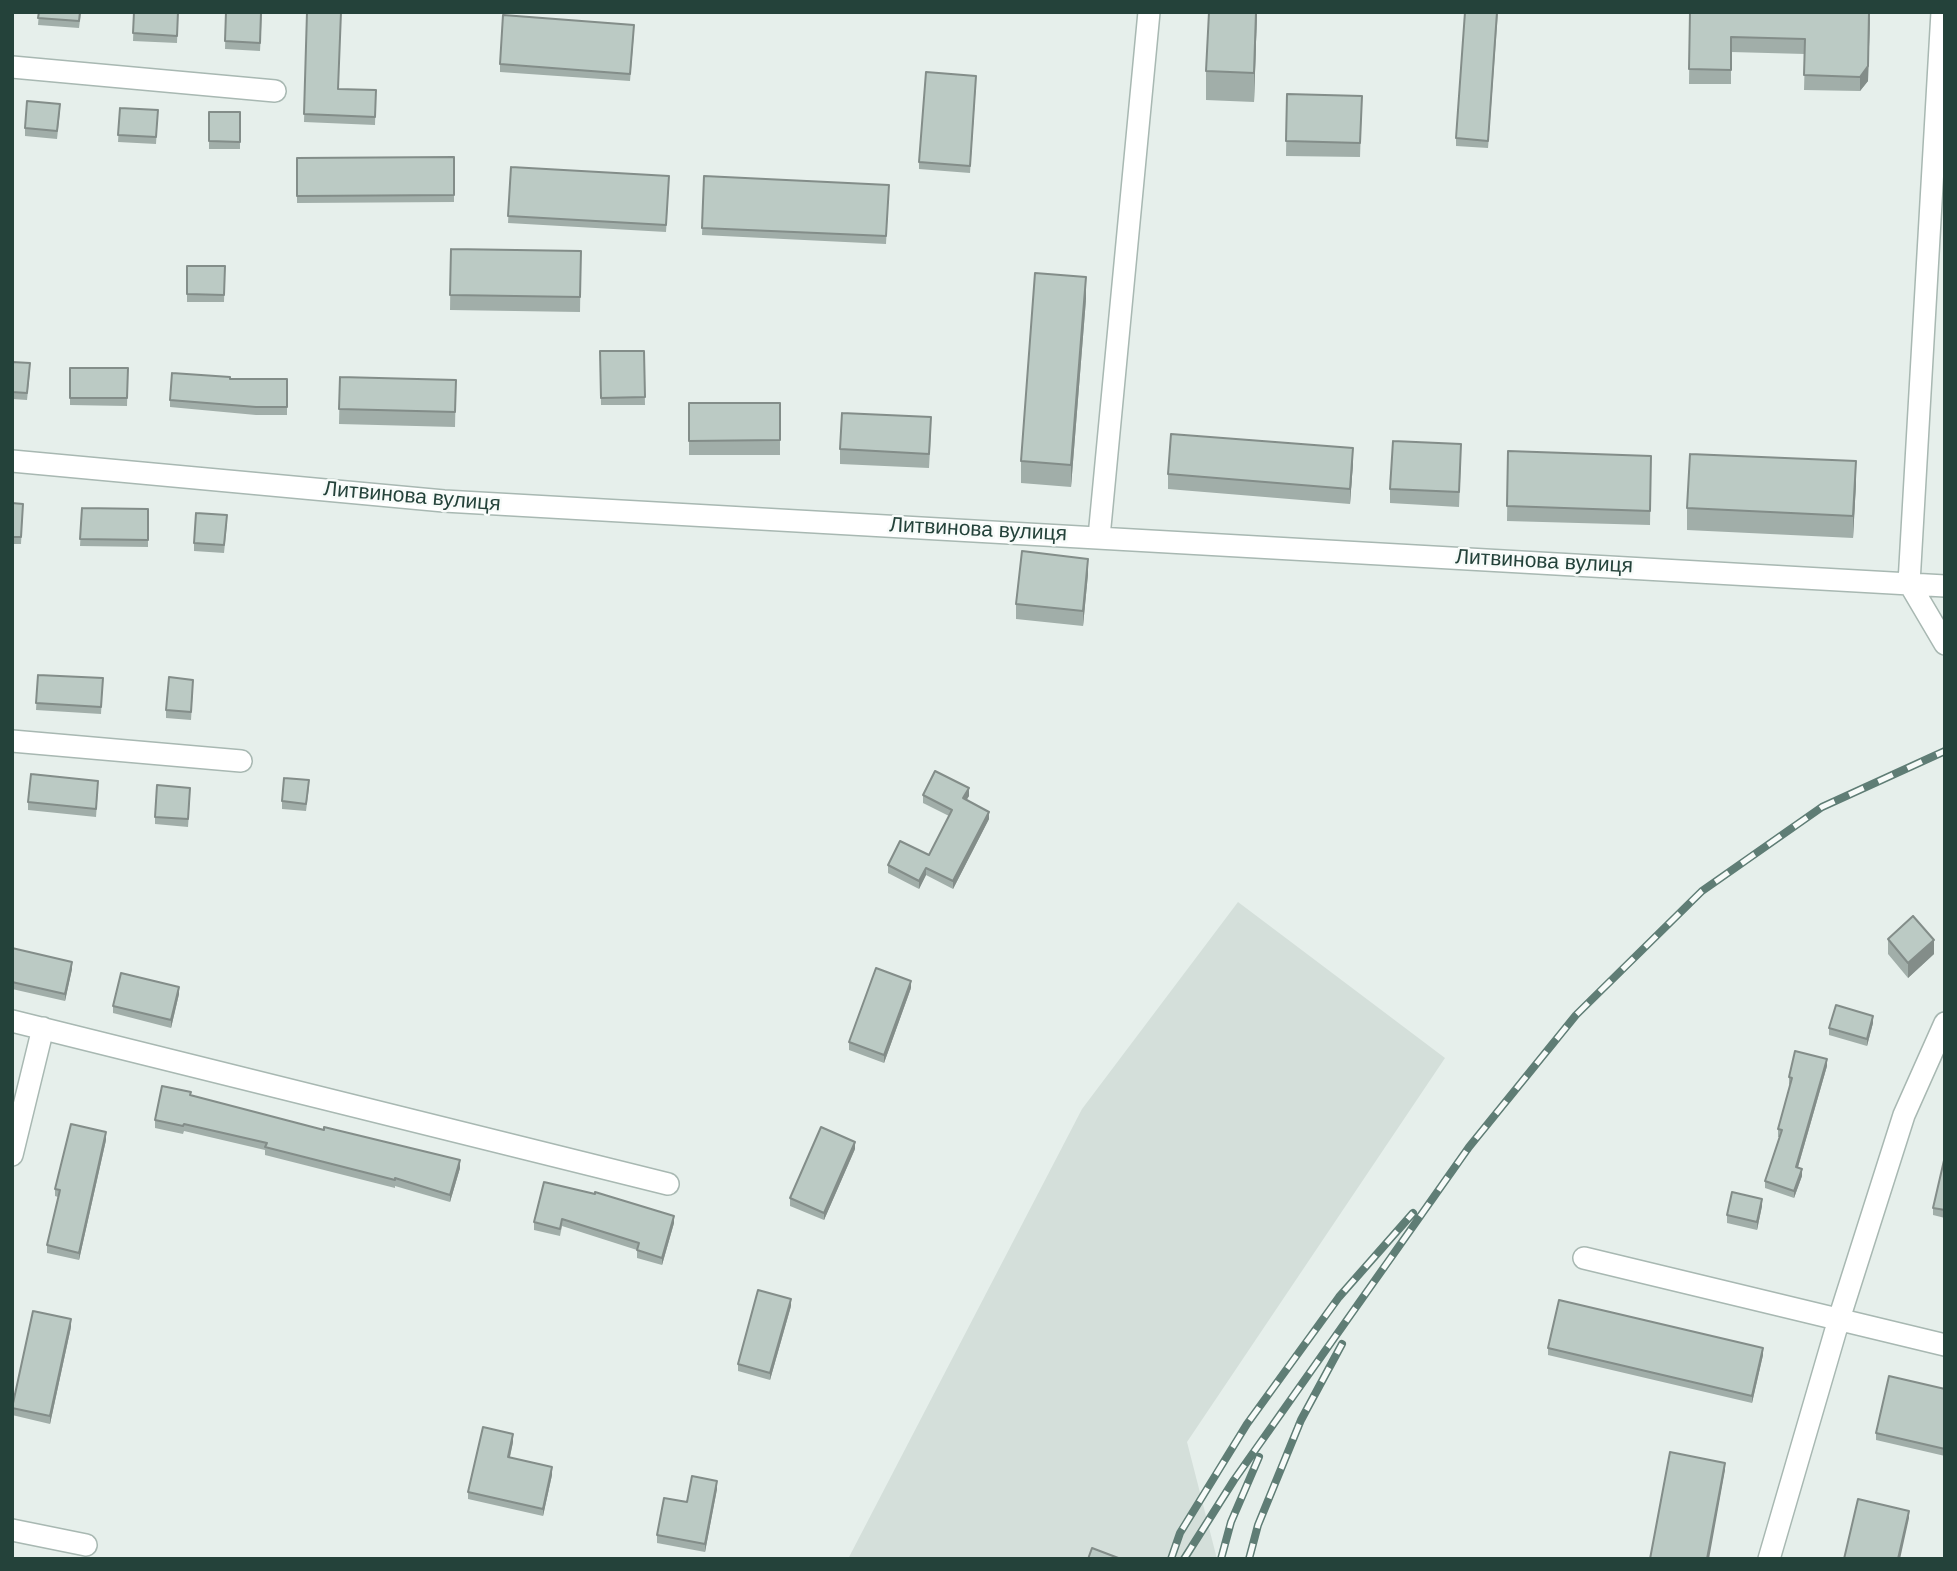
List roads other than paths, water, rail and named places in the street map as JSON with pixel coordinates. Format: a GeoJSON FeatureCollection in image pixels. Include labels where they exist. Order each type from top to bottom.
{"type":"FeatureCollection","features":[{"type":"Feature","properties":{"kind":"street"},"geometry":{"type":"LineString","coordinates":[[1099,537],[1149,12]]}},
{"type":"Feature","properties":{"kind":"street"},"geometry":{"type":"LineString","coordinates":[[1942,12],[1937,237],[1909,583],[1945,644]]}},
{"type":"Feature","properties":{"kind":"street"},"geometry":{"type":"LineString","coordinates":[[12,67],[275,91]]}},
{"type":"Feature","properties":{"kind":"street","name":"Литвинова вулиця"},"geometry":{"type":"LineString","coordinates":[[12,461],[444,501],[1945,586]]}},
{"type":"Feature","properties":{"kind":"street"},"geometry":{"type":"LineString","coordinates":[[12,741],[240,761]]}},
{"type":"Feature","properties":{"kind":"street"},"geometry":{"type":"LineString","coordinates":[[12,1021],[668,1184]]}},
{"type":"Feature","properties":{"kind":"street"},"geometry":{"type":"LineString","coordinates":[[1769,1559],[1839,1319],[1904,1115],[1945,1023]]}},
{"type":"Feature","properties":{"kind":"street"},"geometry":{"type":"LineString","coordinates":[[12,1155],[43,1028]]}},
{"type":"Feature","properties":{"kind":"street"},"geometry":{"type":"LineString","coordinates":[[1584,1258],[1945,1345]]}},
{"type":"Feature","properties":{"kind":"street"},"geometry":{"type":"LineString","coordinates":[[12,1530],[86,1545]]}},
{"type":"Feature","properties":{"kind":"railway"},"geometry":{"type":"LineString","coordinates":[[1184,1559],[1234,1480],[1469,1147],[1576,1015],[1702,891],[1822,807],[1945,751]]}},
{"type":"Feature","properties":{"kind":"railway"},"geometry":{"type":"LineString","coordinates":[[1171,1559],[1180,1533],[1247,1424],[1339,1297],[1413,1213]]}},
{"type":"Feature","properties":{"kind":"railway"},"geometry":{"type":"LineString","coordinates":[[1249,1559],[1258,1525],[1301,1420],[1342,1344]]}},
{"type":"Feature","properties":{"kind":"railway"},"geometry":{"type":"LineString","coordinates":[[1221,1559],[1231,1522],[1259,1457]]}}]}
